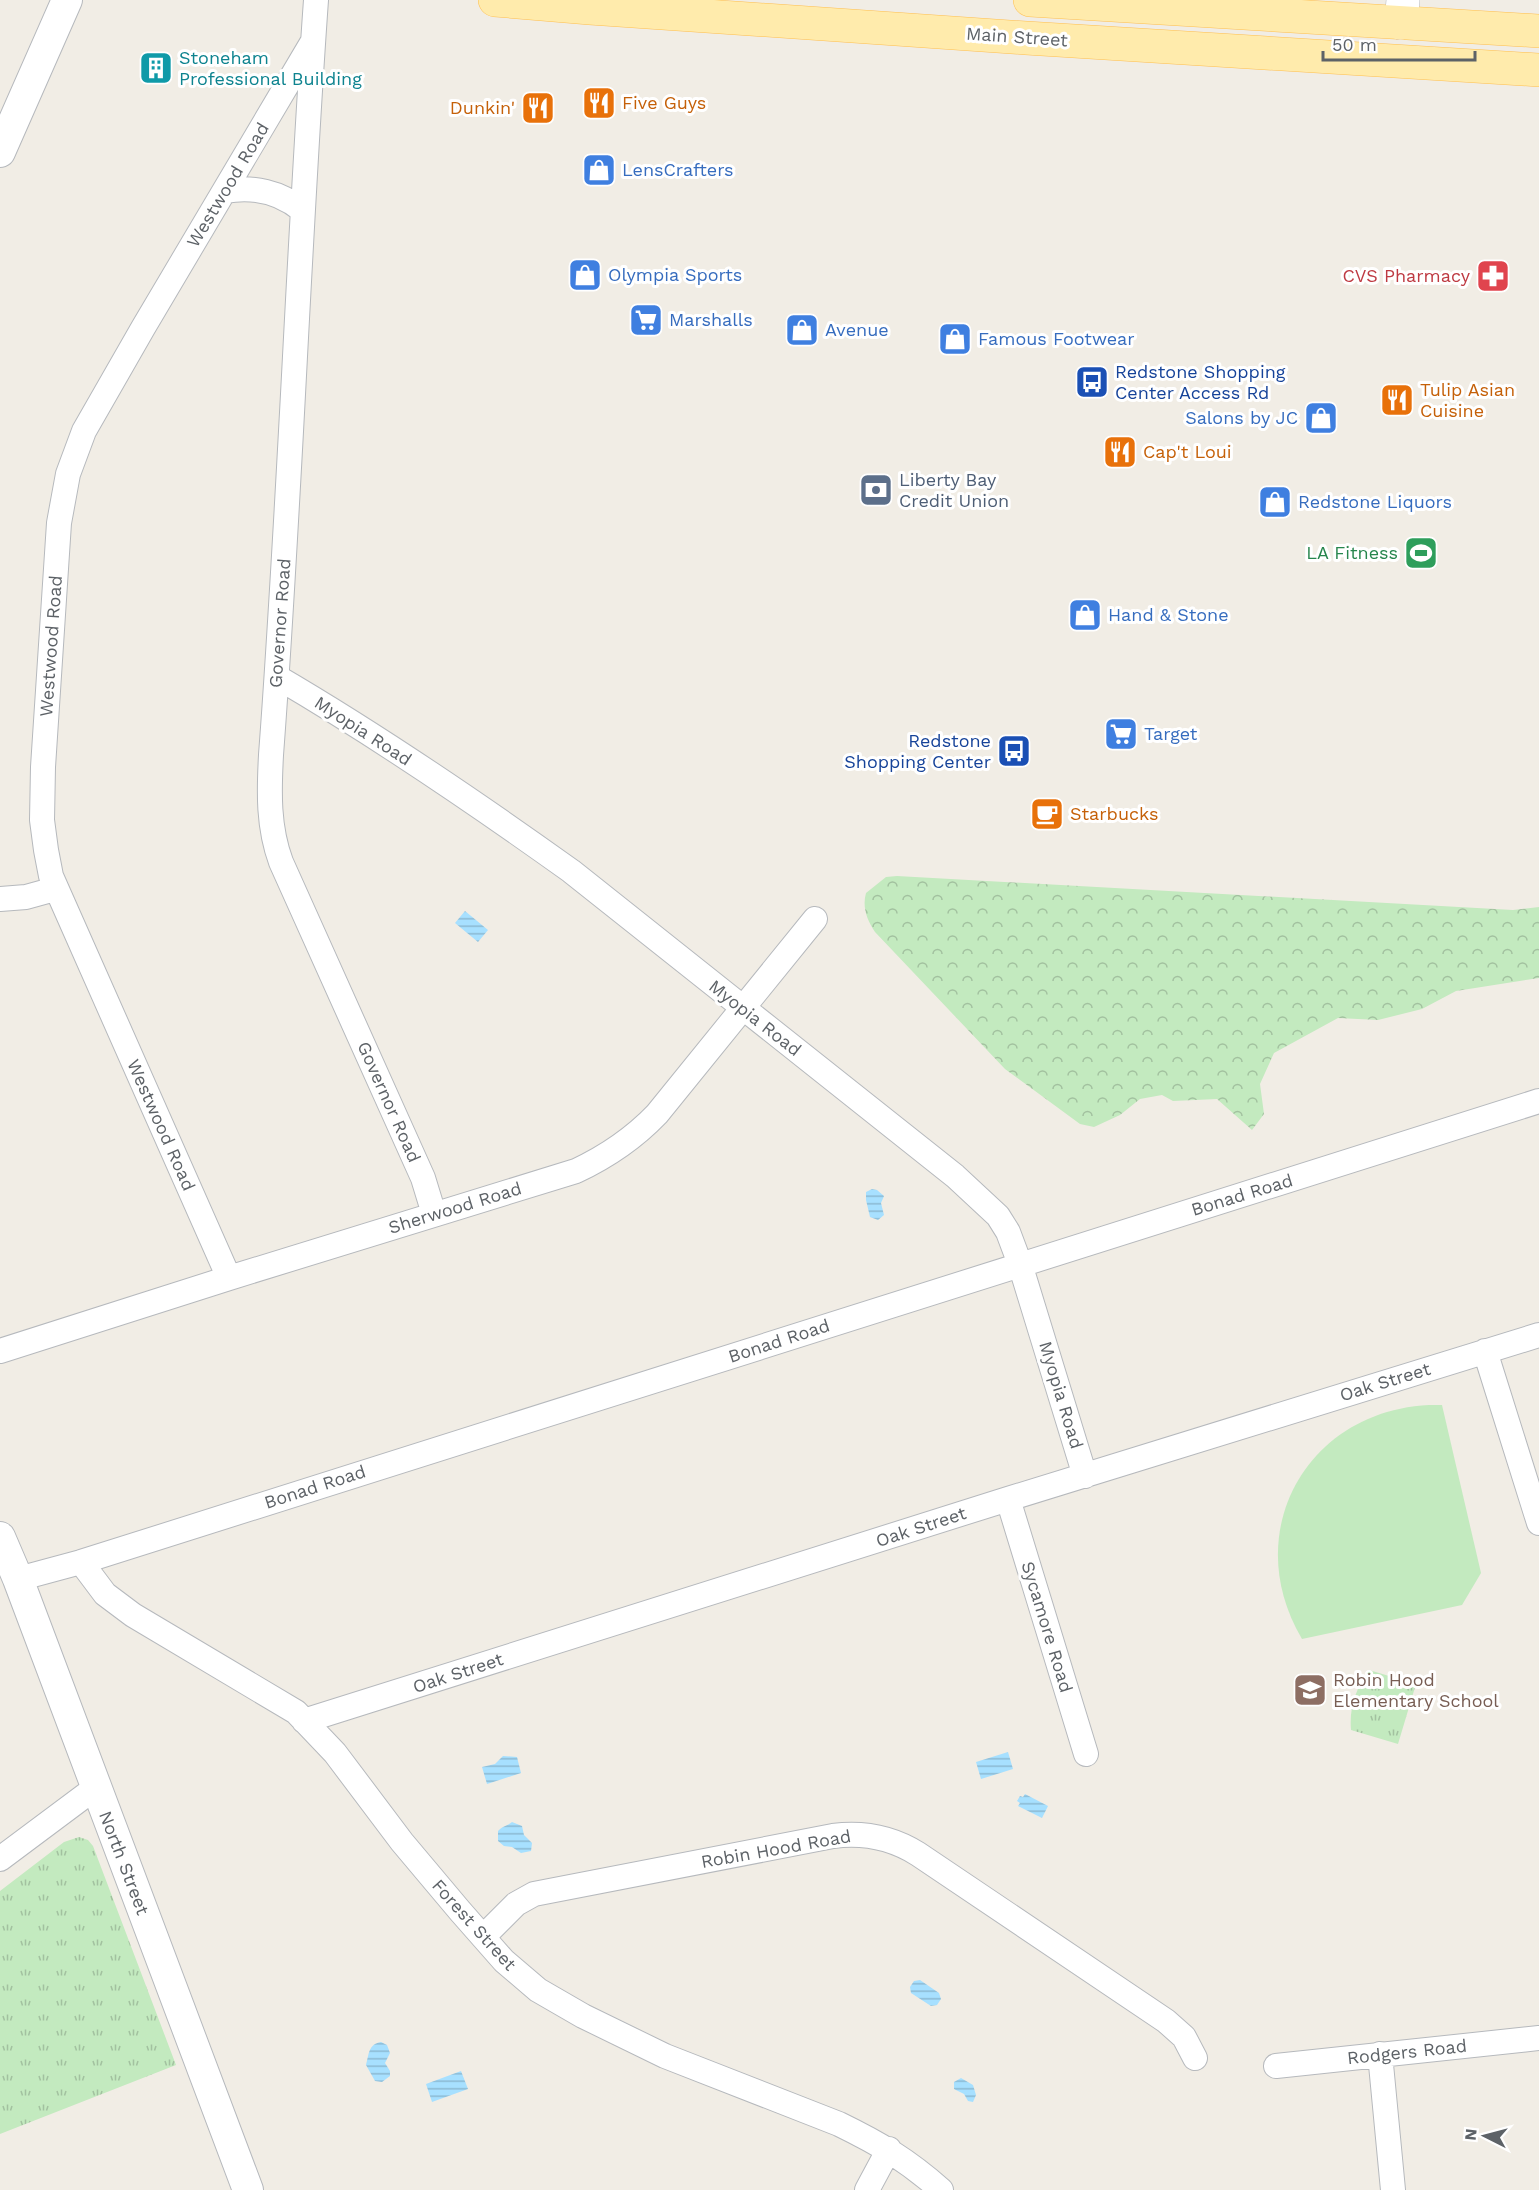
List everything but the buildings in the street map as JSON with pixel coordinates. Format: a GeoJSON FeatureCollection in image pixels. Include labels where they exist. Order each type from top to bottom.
{"type":"FeatureCollection","features":[{"type":"Feature","properties":{"kind":"main road","name":"Main Street"},"geometry":{"type":"LineString","coordinates":[[495,0],[1034,39],[1539,70]]}},
{"type":"Feature","properties":{"kind":"main road"},"geometry":{"type":"LineString","coordinates":[[1030,0],[1402,12],[1539,31]]}},
{"type":"Feature","properties":{"kind":"street"},"geometry":{"type":"LineString","coordinates":[[0,152],[67,0]]}},
{"type":"Feature","properties":{"kind":"street","name":"Governor Road"},"geometry":{"type":"LineString","coordinates":[[315,0],[269,793],[271,820],[276,849],[423,1178],[434,1214]]}},
{"type":"Feature","properties":{"kind":"street","name":"Westwood Road"},"geometry":{"type":"LineString","coordinates":[[229,1278],[55,889],[45,850],[42,803],[58,523],[62,497],[74,455],[84,431],[313,41]]}},
{"type":"Feature","properties":{"kind":"street"},"geometry":{"type":"LineString","coordinates":[[225,191],[240,188],[275,194],[290,200],[302,210]]}},
{"type":"Feature","properties":{"kind":"street","name":"Myopia Road"},"geometry":{"type":"LineString","coordinates":[[277,677],[338,712],[571,871],[978,1196],[1003,1224],[1020,1264],[1085,1476]]}},
{"type":"Feature","properties":{"kind":"street"},"geometry":{"type":"LineString","coordinates":[[0,899],[26,897],[55,889]]}},
{"type":"Feature","properties":{"kind":"street","name":"Sherwood Road"},"geometry":{"type":"LineString","coordinates":[[0,1352],[229,1278],[576,1171],[614,1151],[630,1141],[657,1114],[815,919]]}},
{"type":"Feature","properties":{"kind":"street","name":"Bonad Road"},"geometry":{"type":"LineString","coordinates":[[18,1579],[81,1562],[1539,1101]]}},
{"type":"Feature","properties":{"kind":"street","name":"Oak Street"},"geometry":{"type":"LineString","coordinates":[[304,1721],[1008,1499],[1539,1335]]}},
{"type":"Feature","properties":{"kind":"street"},"geometry":{"type":"LineString","coordinates":[[1485,1351],[1539,1523]]}},
{"type":"Feature","properties":{"kind":"street","name":"Sycamore Road"},"geometry":{"type":"LineString","coordinates":[[1008,1499],[1086,1754]]}},
{"type":"Feature","properties":{"kind":"street","name":"North Street"},"geometry":{"type":"LineString","coordinates":[[0,1537],[18,1579],[248,2190]]}},
{"type":"Feature","properties":{"kind":"street","name":"Forest Street"},"geometry":{"type":"LineString","coordinates":[[81,1562],[105,1594],[133,1615],[286,1706],[304,1721],[335,1753],[402,1842],[483,1937],[522,1978],[538,1990],[583,2016],[666,2056],[840,2124],[889,2149],[941,2190]]}},
{"type":"Feature","properties":{"kind":"street"},"geometry":{"type":"LineString","coordinates":[[0,1859],[95,1788]]}},
{"type":"Feature","properties":{"kind":"street","name":"Robin Hood Road"},"geometry":{"type":"LineString","coordinates":[[483,1937],[516,1904],[527,1897],[553,1889],[833,1836],[871,1835],[896,1842],[918,1854],[1166,2021],[1184,2037],[1195,2058]]}},
{"type":"Feature","properties":{"kind":"street","name":"Rodgers Road"},"geometry":{"type":"LineString","coordinates":[[1276,2066],[1539,2038]]}},
{"type":"Feature","properties":{"kind":"street"},"geometry":{"type":"LineString","coordinates":[[1380,2054],[1393,2190]]}},
{"type":"Feature","properties":{"kind":"street"},"geometry":{"type":"LineString","coordinates":[[867,2190],[889,2149]]}},
{"type":"Feature","properties":{"kind":"green space"},"geometry":{"type":"Polygon","coordinates":[[[886,877],[1513,910],[1539,907],[1539,978],[1456,991],[1422,1009],[1378,1020],[1338,1018],[1274,1053],[1260,1084],[1264,1114],[1252,1130],[1217,1099],[1173,1101],[1162,1095],[1140,1099],[1120,1115],[1094,1127],[1080,1124],[1005,1069],[875,932],[866,913],[866,893],[886,877]]]}},
{"type":"Feature","properties":{"kind":"green space"},"geometry":{"type":"Polygon","coordinates":[[[1442,1405],[1481,1573],[1462,1605],[1302,1639],[1284,1599],[1278,1559],[1282,1520],[1296,1484],[1318,1454],[1348,1429],[1386,1412],[1442,1405]]]}},
{"type":"Feature","properties":{"kind":"green space"},"geometry":{"type":"Polygon","coordinates":[[[1369,1670],[1416,1684],[1398,1744],[1351,1730],[1354,1698],[1369,1670]]]}},
{"type":"Feature","properties":{"kind":"green space"},"geometry":{"type":"Polygon","coordinates":[[[79,1837],[88,1840],[93,1846],[176,2065],[0,2134],[0,1891],[64,1842],[79,1837]]]}},
{"type":"Feature","properties":{"kind":"water"},"geometry":{"type":"Polygon","coordinates":[[[465,911],[488,930],[478,942],[455,923],[465,911]]]}},
{"type":"Feature","properties":{"kind":"water"},"geometry":{"type":"Polygon","coordinates":[[[872,1189],[884,1196],[881,1203],[884,1215],[878,1220],[870,1217],[866,1200],[866,1192],[872,1189]]]}},
{"type":"Feature","properties":{"kind":"water"},"geometry":{"type":"Polygon","coordinates":[[[1008,1752],[1013,1769],[981,1779],[976,1762],[1008,1752]]]}},
{"type":"Feature","properties":{"kind":"water"},"geometry":{"type":"Polygon","coordinates":[[[503,1756],[517,1757],[521,1773],[487,1784],[482,1767],[495,1764],[503,1756]]]}},
{"type":"Feature","properties":{"kind":"water"},"geometry":{"type":"Polygon","coordinates":[[[1025,1794],[1048,1806],[1042,1818],[1018,1806],[1020,1803],[1017,1801],[1025,1794]]]}},
{"type":"Feature","properties":{"kind":"water"},"geometry":{"type":"Polygon","coordinates":[[[512,1822],[522,1826],[524,1835],[532,1843],[531,1851],[521,1853],[498,1841],[498,1831],[512,1822]]]}},
{"type":"Feature","properties":{"kind":"water"},"geometry":{"type":"Polygon","coordinates":[[[920,1980],[939,1993],[941,1999],[937,2005],[931,2006],[911,1993],[910,1987],[914,1981],[920,1980]]]}},
{"type":"Feature","properties":{"kind":"water"},"geometry":{"type":"Polygon","coordinates":[[[381,2042],[387,2045],[390,2053],[385,2063],[390,2076],[382,2082],[375,2081],[366,2065],[371,2048],[381,2042]]]}},
{"type":"Feature","properties":{"kind":"water"},"geometry":{"type":"Polygon","coordinates":[[[461,2071],[468,2089],[432,2102],[426,2084],[461,2071]]]}},
{"type":"Feature","properties":{"kind":"water"},"geometry":{"type":"Polygon","coordinates":[[[961,2078],[973,2085],[976,2095],[973,2102],[968,2101],[964,2094],[954,2089],[954,2082],[961,2078]]]}},
{"type":"Feature","properties":{"kind":"place","name":"Stoneham Professional Building"},"geometry":{"type":"Point","coordinates":[156,68]}},
{"type":"Feature","properties":{"kind":"place","name":"Five Guys"},"geometry":{"type":"Point","coordinates":[599,103]}},
{"type":"Feature","properties":{"kind":"place","name":"Dunkin'"},"geometry":{"type":"Point","coordinates":[538,108]}},
{"type":"Feature","properties":{"kind":"place","name":"LensCrafters"},"geometry":{"type":"Point","coordinates":[599,170]}},
{"type":"Feature","properties":{"kind":"place","name":"Olympia Sports"},"geometry":{"type":"Point","coordinates":[585,275]}},
{"type":"Feature","properties":{"kind":"place","name":"CVS Pharmacy"},"geometry":{"type":"Point","coordinates":[1493,276]}},
{"type":"Feature","properties":{"kind":"place","name":"Marshalls"},"geometry":{"type":"Point","coordinates":[646,320]}},
{"type":"Feature","properties":{"kind":"place","name":"Avenue"},"geometry":{"type":"Point","coordinates":[802,330]}},
{"type":"Feature","properties":{"kind":"place","name":"Famous Footwear"},"geometry":{"type":"Point","coordinates":[955,339]}},
{"type":"Feature","properties":{"kind":"place","name":"Redstone Shopping Center Access Rd"},"geometry":{"type":"Point","coordinates":[1092,382]}},
{"type":"Feature","properties":{"kind":"place","name":"Tulip Asian Cuisine"},"geometry":{"type":"Point","coordinates":[1397,400]}},
{"type":"Feature","properties":{"kind":"place","name":"Salons by JC"},"geometry":{"type":"Point","coordinates":[1321,418]}},
{"type":"Feature","properties":{"kind":"place","name":"Cap't Loui"},"geometry":{"type":"Point","coordinates":[1120,452]}},
{"type":"Feature","properties":{"kind":"place","name":"Liberty Bay Credit Union"},"geometry":{"type":"Point","coordinates":[876,490]}},
{"type":"Feature","properties":{"kind":"place","name":"Redstone Liquors"},"geometry":{"type":"Point","coordinates":[1275,502]}},
{"type":"Feature","properties":{"kind":"place","name":"LA Fitness"},"geometry":{"type":"Point","coordinates":[1421,553]}},
{"type":"Feature","properties":{"kind":"place","name":"Hand & Stone"},"geometry":{"type":"Point","coordinates":[1085,615]}},
{"type":"Feature","properties":{"kind":"place","name":"Target"},"geometry":{"type":"Point","coordinates":[1121,734]}},
{"type":"Feature","properties":{"kind":"place","name":"Redstone Shopping Center"},"geometry":{"type":"Point","coordinates":[1014,751]}},
{"type":"Feature","properties":{"kind":"place","name":"Starbucks"},"geometry":{"type":"Point","coordinates":[1047,814]}},
{"type":"Feature","properties":{"kind":"place","name":"Robin Hood Elementary School"},"geometry":{"type":"Point","coordinates":[1310,1690]}}]}
